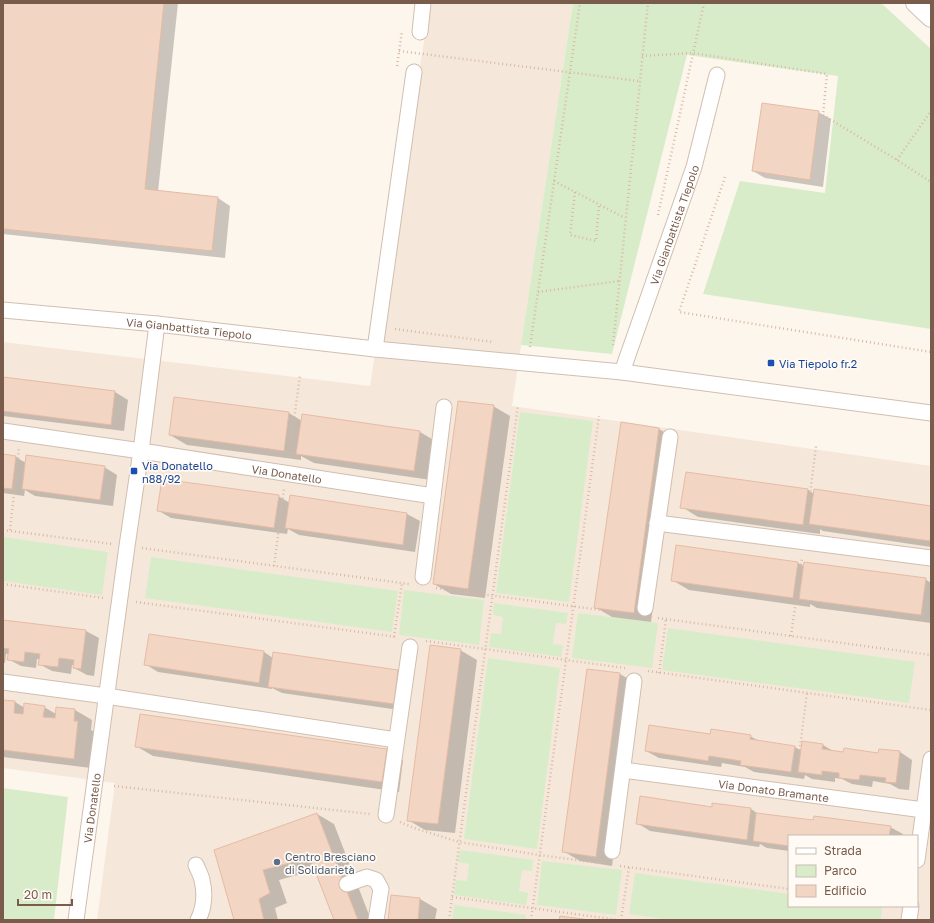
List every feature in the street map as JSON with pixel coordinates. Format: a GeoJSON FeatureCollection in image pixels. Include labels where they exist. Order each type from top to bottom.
{"type":"FeatureCollection","features":[{"type":"Feature","properties":{"kind":"street"},"geometry":{"type":"LineString","coordinates":[[420,32],[423,3]]}},
{"type":"Feature","properties":{"kind":"street"},"geometry":{"type":"LineString","coordinates":[[915,3],[931,18]]}},
{"type":"Feature","properties":{"kind":"street"},"geometry":{"type":"LineString","coordinates":[[375,349],[414,72]]}},
{"type":"Feature","properties":{"kind":"street","name":"Via Gianbattista Tiepolo"},"geometry":{"type":"LineString","coordinates":[[622,372],[694,167],[717,75]]}},
{"type":"Feature","properties":{"kind":"street","name":"Via Gianbattista Tiepolo"},"geometry":{"type":"LineString","coordinates":[[3,310],[157,324],[375,349],[622,372],[931,413]]}},
{"type":"Feature","properties":{"kind":"street","name":"Via Donatello"},"geometry":{"type":"LineString","coordinates":[[76,920],[120,600],[126,546],[141,451],[157,324]]}},
{"type":"Feature","properties":{"kind":"street"},"geometry":{"type":"LineString","coordinates":[[422,583],[444,407]]}},
{"type":"Feature","properties":{"kind":"street","name":"Via Donatello"},"geometry":{"type":"LineString","coordinates":[[3,431],[433,496]]}},
{"type":"Feature","properties":{"kind":"street"},"geometry":{"type":"LineString","coordinates":[[644,613],[670,436]]}},
{"type":"Feature","properties":{"kind":"street"},"geometry":{"type":"LineString","coordinates":[[657,523],[931,558]]}},
{"type":"Feature","properties":{"kind":"street"},"geometry":{"type":"LineString","coordinates":[[386,815],[396,740],[405,643]]}},
{"type":"Feature","properties":{"kind":"street"},"geometry":{"type":"LineString","coordinates":[[614,858],[623,770],[636,674]]}},
{"type":"Feature","properties":{"kind":"street"},"geometry":{"type":"LineString","coordinates":[[3,682],[396,740]]}},
{"type":"Feature","properties":{"kind":"street"},"geometry":{"type":"LineString","coordinates":[[918,855],[927,811],[931,759]]}},
{"type":"Feature","properties":{"kind":"street","name":"Via Donato Bramante"},"geometry":{"type":"LineString","coordinates":[[623,770],[927,811]]}},
{"type":"Feature","properties":{"kind":"street"},"geometry":{"type":"LineString","coordinates":[[196,865],[202,879],[204,898],[201,914],[198,920]]}},
{"type":"Feature","properties":{"kind":"street"},"geometry":{"type":"LineString","coordinates":[[347,884],[367,877],[376,880],[381,888],[376,920]]}},
{"type":"Feature","properties":{"kind":"street"},"geometry":{"type":"LineString","coordinates":[[909,920],[911,907]]}},
{"type":"Feature","properties":{"kind":"path"},"geometry":{"type":"LineString","coordinates":[[528,363],[580,3]]}},
{"type":"Feature","properties":{"kind":"path"},"geometry":{"type":"LineString","coordinates":[[628,355],[612,354],[648,3]]}},
{"type":"Feature","properties":{"kind":"path"},"geometry":{"type":"LineString","coordinates":[[658,216],[704,3]]}},
{"type":"Feature","properties":{"kind":"path"},"geometry":{"type":"LineString","coordinates":[[399,51],[639,81]]}},
{"type":"Feature","properties":{"kind":"path"},"geometry":{"type":"LineString","coordinates":[[642,56],[693,53],[827,74],[823,115],[931,182]]}},
{"type":"Feature","properties":{"kind":"path"},"geometry":{"type":"LineString","coordinates":[[897,160],[931,112]]}},
{"type":"Feature","properties":{"kind":"path"},"geometry":{"type":"LineString","coordinates":[[726,177],[680,312],[931,352]]}},
{"type":"Feature","properties":{"kind":"path"},"geometry":{"type":"LineString","coordinates":[[554,181],[625,218]]}},
{"type":"Feature","properties":{"kind":"path"},"geometry":{"type":"LineString","coordinates":[[575,192],[570,235],[596,241],[599,204]]}},
{"type":"Feature","properties":{"kind":"path"},"geometry":{"type":"LineString","coordinates":[[538,292],[619,281]]}},
{"type":"Feature","properties":{"kind":"path"},"geometry":{"type":"LineString","coordinates":[[378,327],[500,342]]}},
{"type":"Feature","properties":{"kind":"path"},"geometry":{"type":"LineString","coordinates":[[449,920],[518,405]]}},
{"type":"Feature","properties":{"kind":"path"},"geometry":{"type":"LineString","coordinates":[[531,920],[599,416]]}},
{"type":"Feature","properties":{"kind":"path"},"geometry":{"type":"LineString","coordinates":[[10,530],[21,434]]}},
{"type":"Feature","properties":{"kind":"path"},"geometry":{"type":"LineString","coordinates":[[3,530],[402,583],[422,583],[493,596],[644,613],[666,619],[931,655]]}},
{"type":"Feature","properties":{"kind":"path"},"geometry":{"type":"LineString","coordinates":[[394,637],[402,583]]}},
{"type":"Feature","properties":{"kind":"path"},"geometry":{"type":"LineString","coordinates":[[3,584],[394,637],[405,643]]}},
{"type":"Feature","properties":{"kind":"path"},"geometry":{"type":"LineString","coordinates":[[659,673],[666,619]]}},
{"type":"Feature","properties":{"kind":"path"},"geometry":{"type":"LineString","coordinates":[[426,641],[566,660],[636,674],[659,673],[931,710]]}},
{"type":"Feature","properties":{"kind":"path"},"geometry":{"type":"LineString","coordinates":[[794,793],[807,693]]}},
{"type":"Feature","properties":{"kind":"path"},"geometry":{"type":"LineString","coordinates":[[114,786],[386,815],[414,828],[459,842],[539,855],[602,863]]}},
{"type":"Feature","properties":{"kind":"path"},"geometry":{"type":"LineString","coordinates":[[614,858],[628,867],[788,889]]}},
{"type":"Feature","properties":{"kind":"path"},"geometry":{"type":"LineString","coordinates":[[621,920],[628,867]]}},
{"type":"Feature","properties":{"kind":"path"},"geometry":{"type":"LineString","coordinates":[[452,897],[618,920]]}},
{"type":"Feature","properties":{"kind":"shaded area"},"geometry":{"type":"Polygon","coordinates":[[[430,3],[573,3],[512,406],[931,466],[931,920],[97,920],[115,783],[3,768],[3,342],[370,386],[430,3]]]}},
{"type":"Feature","properties":{"kind":"green space"},"geometry":{"type":"Polygon","coordinates":[[[573,3],[881,3],[931,49],[931,329],[703,294],[740,181],[825,193],[838,76],[687,55],[612,354],[521,345],[573,3]]]}},
{"type":"Feature","properties":{"kind":"green space"},"geometry":{"type":"Polygon","coordinates":[[[520,412],[593,421],[569,602],[496,593],[520,412]]]}},
{"type":"Feature","properties":{"kind":"green space"},"geometry":{"type":"Polygon","coordinates":[[[3,537],[108,552],[102,595],[3,581],[3,537]]]}},
{"type":"Feature","properties":{"kind":"green space"},"geometry":{"type":"Polygon","coordinates":[[[151,557],[398,591],[392,632],[145,598],[151,557]]]}},
{"type":"Feature","properties":{"kind":"green space"},"geometry":{"type":"Polygon","coordinates":[[[404,590],[484,600],[479,645],[399,635],[404,590]]]}},
{"type":"Feature","properties":{"kind":"green space"},"geometry":{"type":"Polygon","coordinates":[[[494,603],[568,613],[566,624],[556,623],[553,644],[563,645],[561,657],[489,647],[491,633],[501,634],[503,617],[493,615],[494,603]]]}},
{"type":"Feature","properties":{"kind":"green space"},"geometry":{"type":"Polygon","coordinates":[[[578,613],[658,623],[652,668],[572,658],[578,613]]]}},
{"type":"Feature","properties":{"kind":"green space"},"geometry":{"type":"Polygon","coordinates":[[[668,628],[915,662],[909,703],[662,670],[668,628]]]}},
{"type":"Feature","properties":{"kind":"green space"},"geometry":{"type":"Polygon","coordinates":[[[488,658],[560,668],[537,849],[464,839],[488,658]]]}},
{"type":"Feature","properties":{"kind":"green space"},"geometry":{"type":"Polygon","coordinates":[[[3,788],[68,797],[54,920],[3,920],[3,788]]]}},
{"type":"Feature","properties":{"kind":"green space"},"geometry":{"type":"Polygon","coordinates":[[[460,850],[533,860],[532,871],[522,870],[519,891],[528,893],[526,905],[454,895],[456,880],[467,881],[469,864],[458,862],[460,850]]]}},
{"type":"Feature","properties":{"kind":"green space"},"geometry":{"type":"Polygon","coordinates":[[[542,861],[622,870],[616,915],[537,905],[542,861]]]}},
{"type":"Feature","properties":{"kind":"green space"},"geometry":{"type":"Polygon","coordinates":[[[635,873],[788,894],[788,907],[882,907],[881,920],[671,920],[629,914],[635,873]]]}},
{"type":"Feature","properties":{"kind":"green space"},"geometry":{"type":"Polygon","coordinates":[[[454,905],[526,915],[525,920],[452,920],[454,905]]]}},
{"type":"Feature","properties":{"kind":"building"},"geometry":{"type":"Polygon","coordinates":[[[3,3],[164,3],[145,189],[218,197],[212,251],[3,229],[3,3]]]}},
{"type":"Feature","properties":{"kind":"building"},"geometry":{"type":"Polygon","coordinates":[[[762,103],[819,111],[810,180],[752,171],[762,103]]]}},
{"type":"Feature","properties":{"kind":"building"},"geometry":{"type":"Polygon","coordinates":[[[3,377],[115,391],[111,425],[3,411],[3,377]]]}},
{"type":"Feature","properties":{"kind":"building"},"geometry":{"type":"Polygon","coordinates":[[[174,397],[289,412],[284,451],[169,435],[174,397]]]}},
{"type":"Feature","properties":{"kind":"building"},"geometry":{"type":"Polygon","coordinates":[[[458,401],[494,405],[468,589],[433,584],[458,401]]]}},
{"type":"Feature","properties":{"kind":"building"},"geometry":{"type":"Polygon","coordinates":[[[302,414],[420,431],[414,471],[296,454],[302,414]]]}},
{"type":"Feature","properties":{"kind":"building"},"geometry":{"type":"Polygon","coordinates":[[[621,422],[659,428],[634,613],[594,608],[621,422]]]}},
{"type":"Feature","properties":{"kind":"building"},"geometry":{"type":"Polygon","coordinates":[[[3,454],[16,456],[12,489],[3,488],[3,454]]]}},
{"type":"Feature","properties":{"kind":"building"},"geometry":{"type":"Polygon","coordinates":[[[26,455],[105,466],[100,500],[22,489],[26,455]]]}},
{"type":"Feature","properties":{"kind":"building"},"geometry":{"type":"Polygon","coordinates":[[[686,472],[808,489],[803,525],[680,508],[686,472]]]}},
{"type":"Feature","properties":{"kind":"building"},"geometry":{"type":"Polygon","coordinates":[[[162,479],[279,495],[274,528],[157,511],[162,479]]]}},
{"type":"Feature","properties":{"kind":"building"},"geometry":{"type":"Polygon","coordinates":[[[814,489],[931,506],[930,541],[809,524],[814,489]]]}},
{"type":"Feature","properties":{"kind":"building"},"geometry":{"type":"Polygon","coordinates":[[[290,495],[407,513],[403,545],[285,528],[290,495]]]}},
{"type":"Feature","properties":{"kind":"building"},"geometry":{"type":"Polygon","coordinates":[[[676,545],[798,562],[793,598],[671,581],[676,545]]]}},
{"type":"Feature","properties":{"kind":"building"},"geometry":{"type":"Polygon","coordinates":[[[804,562],[926,578],[921,615],[799,599],[804,562]]]}},
{"type":"Feature","properties":{"kind":"building"},"geometry":{"type":"Polygon","coordinates":[[[3,620],[86,630],[81,669],[73,668],[74,660],[59,658],[58,667],[38,665],[40,654],[25,652],[24,662],[7,660],[9,649],[3,648],[3,620]]]}},
{"type":"Feature","properties":{"kind":"building"},"geometry":{"type":"Polygon","coordinates":[[[149,634],[264,651],[259,683],[144,665],[149,634]]]}},
{"type":"Feature","properties":{"kind":"building"},"geometry":{"type":"Polygon","coordinates":[[[430,645],[461,649],[438,824],[407,821],[430,645]]]}},
{"type":"Feature","properties":{"kind":"building"},"geometry":{"type":"Polygon","coordinates":[[[273,652],[398,670],[394,704],[268,687],[273,652]]]}},
{"type":"Feature","properties":{"kind":"building"},"geometry":{"type":"Polygon","coordinates":[[[587,669],[620,673],[596,857],[562,852],[587,669]]]}},
{"type":"Feature","properties":{"kind":"building"},"geometry":{"type":"Polygon","coordinates":[[[3,700],[15,701],[14,713],[23,714],[24,703],[45,706],[43,717],[55,718],[56,707],[75,709],[74,721],[78,721],[74,759],[3,750],[3,700]]]}},
{"type":"Feature","properties":{"kind":"building"},"geometry":{"type":"Polygon","coordinates":[[[140,714],[387,749],[382,782],[135,747],[140,714]]]}},
{"type":"Feature","properties":{"kind":"building"},"geometry":{"type":"Polygon","coordinates":[[[649,725],[710,734],[711,729],[751,735],[750,739],[795,746],[791,772],[740,765],[741,761],[709,756],[708,761],[645,751],[649,725]]]}},
{"type":"Feature","properties":{"kind":"building"},"geometry":{"type":"Polygon","coordinates":[[[802,741],[823,744],[822,749],[843,752],[844,748],[878,753],[879,749],[900,751],[896,783],[885,782],[886,778],[860,775],[859,780],[839,778],[839,773],[822,771],[822,775],[798,772],[802,741]]]}},
{"type":"Feature","properties":{"kind":"building"},"geometry":{"type":"Polygon","coordinates":[[[640,796],[712,807],[712,803],[751,808],[747,840],[636,824],[640,796]]]}},
{"type":"Feature","properties":{"kind":"building"},"geometry":{"type":"Polygon","coordinates":[[[317,813],[358,920],[334,920],[310,858],[263,870],[270,893],[259,899],[264,920],[234,920],[214,850],[317,813]]]}},
{"type":"Feature","properties":{"kind":"building"},"geometry":{"type":"Polygon","coordinates":[[[756,813],[813,820],[814,816],[891,826],[889,835],[788,835],[788,846],[753,841],[756,813]]]}},
{"type":"Feature","properties":{"kind":"building"},"geometry":{"type":"Polygon","coordinates":[[[391,895],[420,898],[418,920],[388,920],[391,895]]]}},
{"type":"Feature","properties":{"kind":"building"},"geometry":{"type":"Polygon","coordinates":[[[560,916],[590,920],[559,920],[560,916]]]}},
{"type":"Feature","properties":{"kind":"place","name":"Via Tiepolo fr.2"},"geometry":{"type":"Point","coordinates":[771,363]}},
{"type":"Feature","properties":{"kind":"place","name":"Via Donatello n88/92"},"geometry":{"type":"Point","coordinates":[134,471]}},
{"type":"Feature","properties":{"kind":"place","name":"Centro Bresciano di Solidarietà"},"geometry":{"type":"Point","coordinates":[277,862]}}]}
